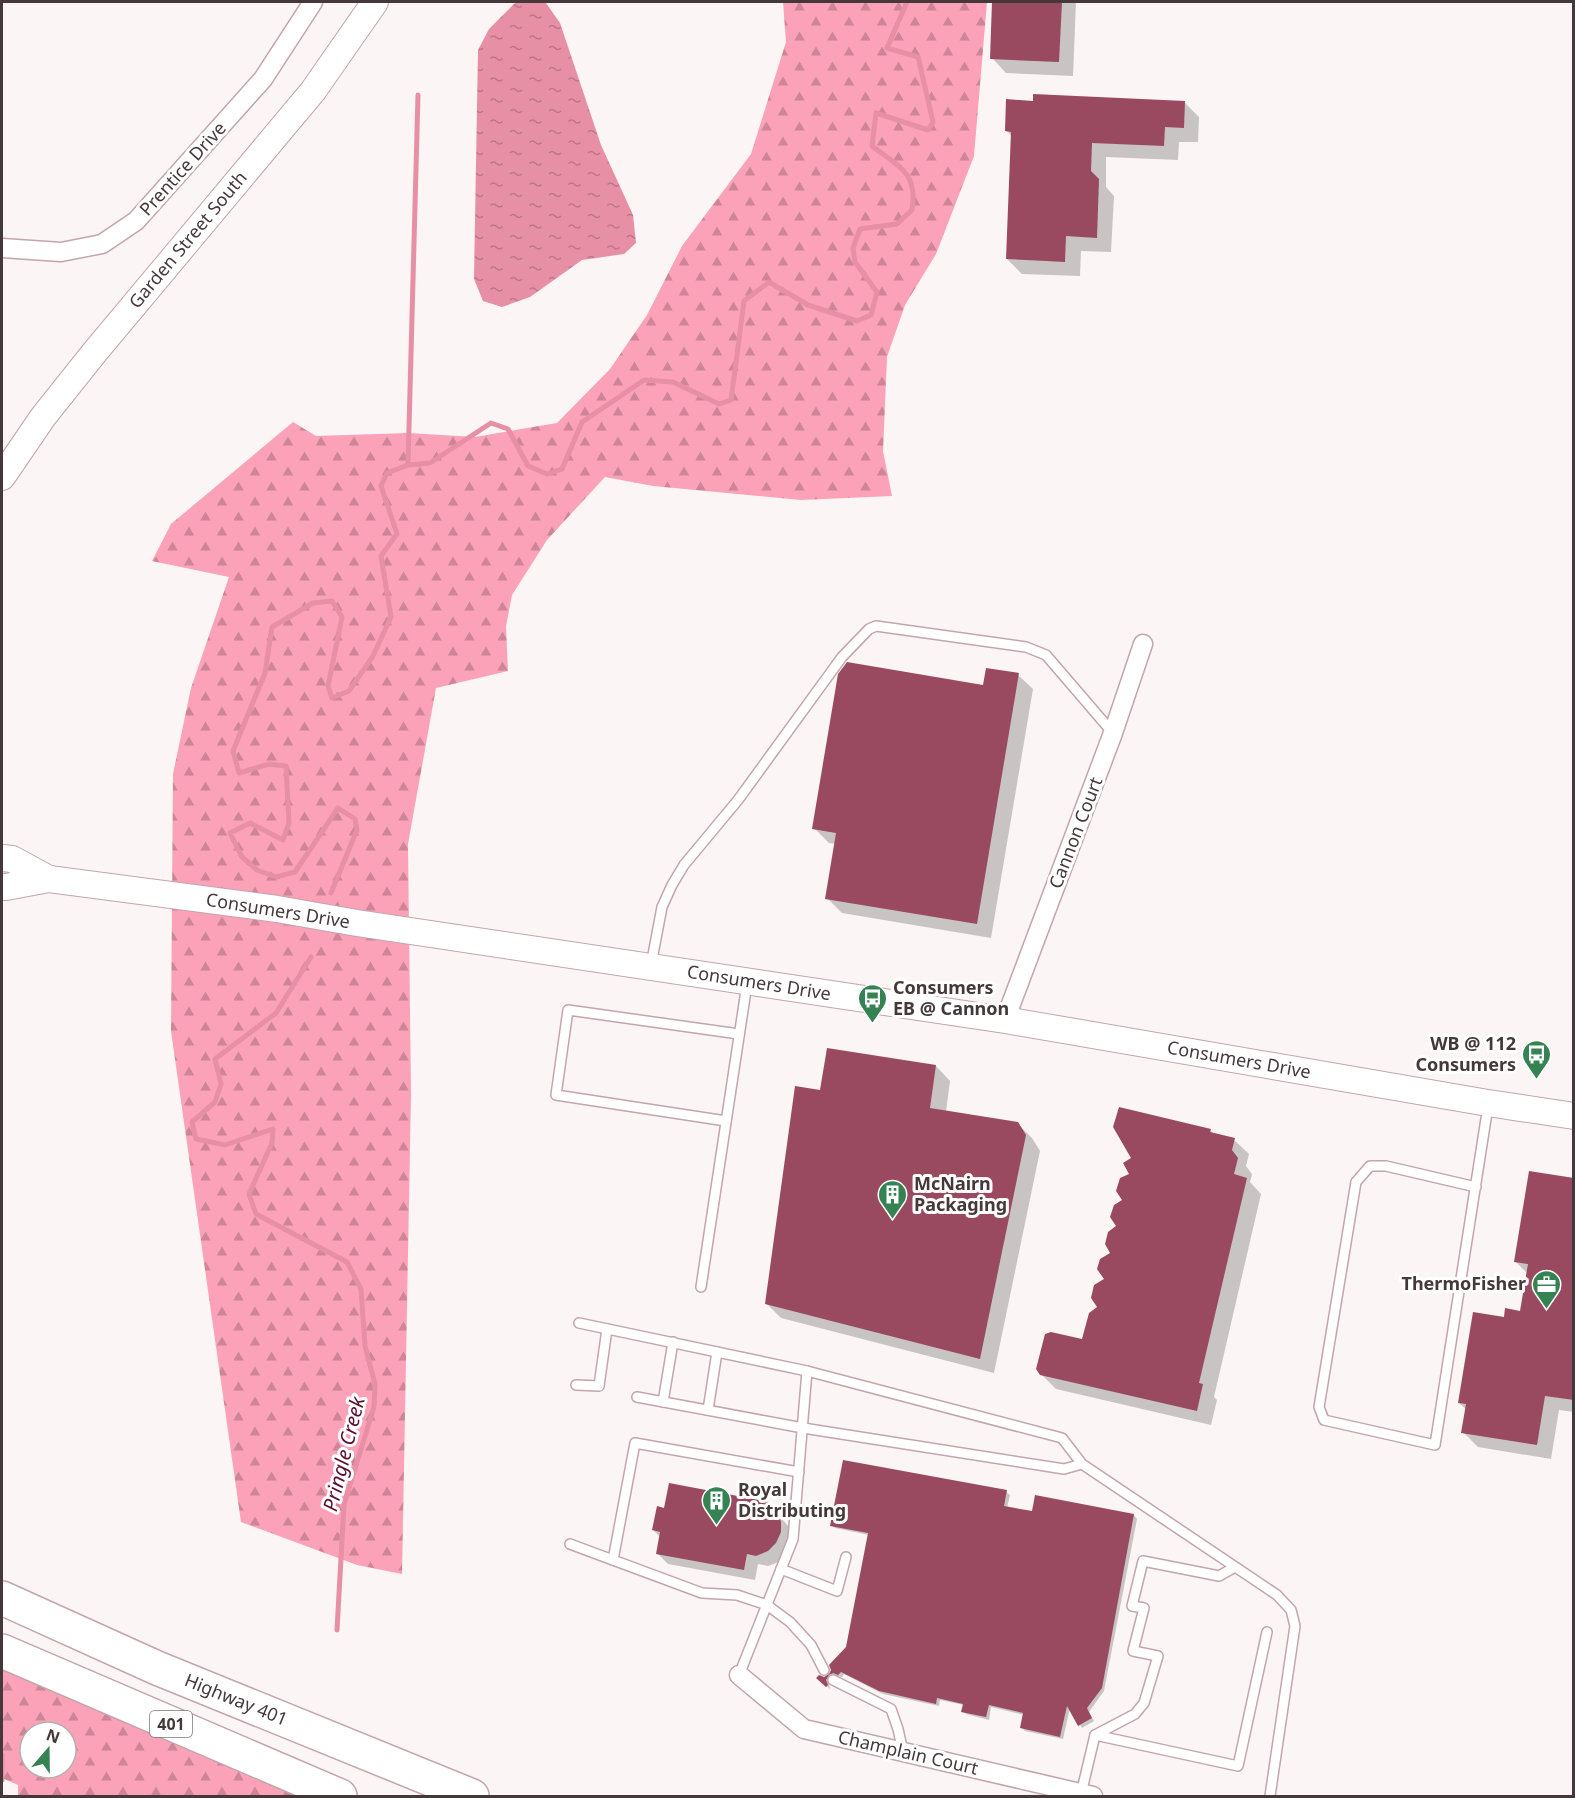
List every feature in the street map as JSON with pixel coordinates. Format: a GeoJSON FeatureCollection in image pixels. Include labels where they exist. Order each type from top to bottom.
{"type":"FeatureCollection","features":[{"type":"Feature","properties":{"kind":"highway","name":"Highway 401"},"geometry":{"type":"LineString","coordinates":[[2,1598],[157,1668],[472,1797]]}},
{"type":"Feature","properties":{"kind":"highway","name":"401"},"geometry":{"type":"LineString","coordinates":[[2,1651],[340,1797]]}},
{"type":"Feature","properties":{"kind":"main road","name":"Garden Street South"},"geometry":{"type":"LineString","coordinates":[[2,477],[43,417],[94,352],[313,91],[375,2]]}},
{"type":"Feature","properties":{"kind":"main road","name":"Consumers Drive"},"geometry":{"type":"LineString","coordinates":[[2,858],[12,859],[49,879]]}},
{"type":"Feature","properties":{"kind":"main road","name":"Consumers Drive"},"geometry":{"type":"LineString","coordinates":[[2,886],[49,879],[277,909],[1005,1020],[1574,1116]]}},
{"type":"Feature","properties":{"kind":"street","name":"Prentice Drive"},"geometry":{"type":"LineString","coordinates":[[2,248],[61,252],[102,244],[136,221],[263,79],[313,2]]}},
{"type":"Feature","properties":{"kind":"street","name":"Cannon Court"},"geometry":{"type":"LineString","coordinates":[[1005,1020],[1113,733],[1143,644]]}},
{"type":"Feature","properties":{"kind":"street","name":"Champlain Court"},"geometry":{"type":"LineString","coordinates":[[739,1675],[804,1729],[1087,1795]]}},
{"type":"Feature","properties":{"kind":"lane"},"geometry":{"type":"LineString","coordinates":[[650,967],[662,907],[684,865],[738,800],[842,657],[869,629],[876,626],[1026,647],[1046,654],[1113,733]]}},
{"type":"Feature","properties":{"kind":"lane"},"geometry":{"type":"LineString","coordinates":[[700,1287],[747,981]]}},
{"type":"Feature","properties":{"kind":"lane"},"geometry":{"type":"LineString","coordinates":[[726,1121],[556,1095],[568,1010],[739,1034]]}},
{"type":"Feature","properties":{"kind":"lane"},"geometry":{"type":"LineString","coordinates":[[1476,1187],[1386,1166],[1370,1166],[1356,1182],[1319,1407],[1324,1420],[1435,1445],[1476,1187],[1488,1103]]}},
{"type":"Feature","properties":{"kind":"lane"},"geometry":{"type":"LineString","coordinates":[[579,1323],[807,1371],[1062,1438],[1082,1464],[1277,1595],[1291,1610],[1294,1626],[1270,1797]]}},
{"type":"Feature","properties":{"kind":"lane"},"geometry":{"type":"LineString","coordinates":[[576,1385],[599,1386],[607,1329]]}},
{"type":"Feature","properties":{"kind":"lane"},"geometry":{"type":"LineString","coordinates":[[663,1402],[673,1342]]}},
{"type":"Feature","properties":{"kind":"lane"},"geometry":{"type":"LineString","coordinates":[[708,1410],[717,1352]]}},
{"type":"Feature","properties":{"kind":"lane"},"geometry":{"type":"LineString","coordinates":[[739,1675],[793,1539],[807,1371]]}},
{"type":"Feature","properties":{"kind":"lane"},"geometry":{"type":"LineString","coordinates":[[637,1397],[802,1428],[1064,1469],[1082,1464]]}},
{"type":"Feature","properties":{"kind":"lane"},"geometry":{"type":"LineString","coordinates":[[613,1560],[635,1443],[799,1472]]}},
{"type":"Feature","properties":{"kind":"lane"},"geometry":{"type":"LineString","coordinates":[[570,1544],[702,1593],[737,1595],[767,1605],[790,1622],[811,1645],[824,1670]]}},
{"type":"Feature","properties":{"kind":"lane"},"geometry":{"type":"LineString","coordinates":[[781,1569],[837,1591],[846,1557]]}},
{"type":"Feature","properties":{"kind":"lane"},"geometry":{"type":"LineString","coordinates":[[1095,1735],[1135,1714],[1144,1703],[1158,1656],[1133,1651],[1144,1608],[1132,1606],[1143,1561],[1219,1576],[1235,1567]]}},
{"type":"Feature","properties":{"kind":"lane"},"geometry":{"type":"LineString","coordinates":[[1095,1735],[1238,1766],[1267,1632]]}},
{"type":"Feature","properties":{"kind":"lane"},"geometry":{"type":"LineString","coordinates":[[834,1680],[891,1709],[903,1752]]}},
{"type":"Feature","properties":{"kind":"lane"},"geometry":{"type":"LineString","coordinates":[[1087,1795],[1095,1735]]}},
{"type":"Feature","properties":{"kind":"green space"},"geometry":{"type":"Polygon","coordinates":[[[783,2],[987,2],[974,156],[936,254],[905,305],[887,357],[883,451],[892,496],[801,500],[653,486],[605,477],[547,540],[512,595],[506,626],[508,671],[436,688],[408,844],[411,1094],[402,1574],[357,1565],[241,1522],[171,1031],[173,774],[191,688],[229,577],[152,561],[171,524],[293,422],[316,436],[408,433],[475,437],[557,423],[610,369],[647,315],[682,246],[751,154],[786,42],[783,2]]]}},
{"type":"Feature","properties":{"kind":"green space"},"geometry":{"type":"Polygon","coordinates":[[[2,1670],[297,1796],[18,1796],[18,1785],[2,1778],[2,1670]]]}},
{"type":"Feature","properties":{"kind":"water"},"geometry":{"type":"Polygon","coordinates":[[[516,2],[546,3],[560,23],[601,145],[633,215],[636,243],[624,254],[582,260],[530,297],[502,307],[483,301],[474,279],[478,50],[489,29],[516,2]]]}},
{"type":"Feature","properties":{"kind":"building"},"geometry":{"type":"Polygon","coordinates":[[[992,2],[1062,2],[1059,62],[990,59],[992,2]]]}},
{"type":"Feature","properties":{"kind":"building"},"geometry":{"type":"Polygon","coordinates":[[[1033,94],[1185,101],[1184,128],[1165,127],[1164,146],[1092,143],[1091,171],[1099,179],[1097,238],[1066,236],[1065,262],[1006,259],[1011,132],[1005,131],[1006,99],[1033,101],[1033,94]]]}},
{"type":"Feature","properties":{"kind":"building"},"geometry":{"type":"Polygon","coordinates":[[[847,662],[983,685],[986,668],[1019,673],[977,924],[825,899],[836,833],[812,829],[838,674],[847,662]]]}},
{"type":"Feature","properties":{"kind":"building","name":"McNairn Packaging"},"geometry":{"type":"Polygon","coordinates":[[[827,1048],[936,1065],[930,1108],[1018,1122],[1026,1135],[980,1359],[765,1304],[795,1086],[820,1090],[827,1048]]]}},
{"type":"Feature","properties":{"kind":"building"},"geometry":{"type":"Polygon","coordinates":[[[1119,1107],[1211,1129],[1210,1132],[1235,1138],[1232,1150],[1238,1158],[1234,1174],[1247,1178],[1199,1383],[1203,1384],[1197,1411],[1040,1375],[1036,1369],[1045,1334],[1051,1332],[1082,1339],[1089,1313],[1097,1307],[1091,1298],[1094,1285],[1104,1279],[1097,1269],[1100,1259],[1110,1253],[1105,1244],[1108,1232],[1116,1226],[1110,1217],[1114,1205],[1122,1200],[1116,1191],[1120,1178],[1129,1174],[1123,1163],[1131,1158],[1113,1127],[1119,1107]]]}},
{"type":"Feature","properties":{"kind":"building","name":"ThermoFisher"},"geometry":{"type":"Polygon","coordinates":[[[1529,1171],[1574,1178],[1574,1400],[1545,1396],[1537,1445],[1461,1433],[1466,1404],[1458,1403],[1473,1312],[1504,1317],[1505,1308],[1520,1311],[1528,1264],[1514,1262],[1529,1171]]]}},
{"type":"Feature","properties":{"kind":"building"},"geometry":{"type":"Polygon","coordinates":[[[843,1460],[1007,1490],[1004,1506],[1032,1511],[1035,1495],[1134,1514],[1102,1688],[1087,1708],[1092,1718],[1078,1726],[1067,1706],[1060,1737],[1020,1728],[1023,1713],[989,1705],[986,1717],[961,1712],[963,1704],[937,1698],[936,1704],[879,1691],[841,1672],[838,1675],[833,1673],[829,1675],[826,1687],[816,1678],[819,1675],[824,1677],[829,1674],[831,1670],[829,1665],[846,1647],[868,1533],[830,1526],[843,1460]]]}},
{"type":"Feature","properties":{"kind":"building","name":"Royal Distributing"},"geometry":{"type":"Polygon","coordinates":[[[669,1483],[769,1502],[779,1514],[781,1522],[781,1532],[776,1543],[768,1551],[756,1556],[747,1554],[744,1570],[656,1554],[660,1532],[652,1530],[657,1506],[664,1508],[669,1483]]]}},
{"type":"Feature","properties":{"kind":"waterway","name":"Pringle Creek"},"geometry":{"type":"LineString","coordinates":[[331,893],[357,830],[355,819],[338,808],[295,872],[276,877],[257,870],[242,857],[230,833],[250,823],[283,840],[289,823],[286,766],[269,764],[239,773],[233,751],[265,673],[272,627],[313,603],[332,601],[342,617],[328,686],[332,698],[349,691],[373,656],[391,617],[381,556],[397,534],[381,486],[387,473],[408,465],[430,463],[491,423],[508,429],[528,466],[547,474],[562,469],[582,422],[644,380],[673,382],[719,404],[731,400],[744,301],[769,282],[808,305],[857,321],[871,315],[877,292],[855,262],[853,248],[860,229],[897,224],[912,210],[913,197],[912,187],[904,172],[872,146],[876,113],[928,130],[933,122],[918,57],[887,48],[907,2]]}},
{"type":"Feature","properties":{"kind":"waterway"},"geometry":{"type":"LineString","coordinates":[[408,465],[418,95]]}},
{"type":"Feature","properties":{"kind":"waterway","name":"Pringle Creek"},"geometry":{"type":"LineString","coordinates":[[311,957],[276,1013],[215,1059],[221,1084],[215,1102],[192,1122],[196,1139],[225,1145],[273,1129],[272,1143],[249,1194],[256,1214],[347,1262],[361,1289],[365,1346],[375,1384],[374,1407],[344,1504],[337,1630]]}},
{"type":"Feature","properties":{"kind":"waterway","name":"Pringle Creek"},"geometry":{"type":"LineString","coordinates":[[2,1755],[2,1780]]}},
{"type":"Feature","properties":{"kind":"place","name":"Consumers EB @ Cannon"},"geometry":{"type":"Point","coordinates":[872,1024]}},
{"type":"Feature","properties":{"kind":"place","name":"WB @ 112 Consumers"},"geometry":{"type":"Point","coordinates":[1537,1080]}},
{"type":"Feature","properties":{"kind":"place","name":"McNairn Packaging"},"geometry":{"type":"Point","coordinates":[893,1220]}},
{"type":"Feature","properties":{"kind":"place","name":"ThermoFisher"},"geometry":{"type":"Point","coordinates":[1547,1310]}},
{"type":"Feature","properties":{"kind":"place","name":"Royal Distributing"},"geometry":{"type":"Point","coordinates":[717,1526]}}]}
